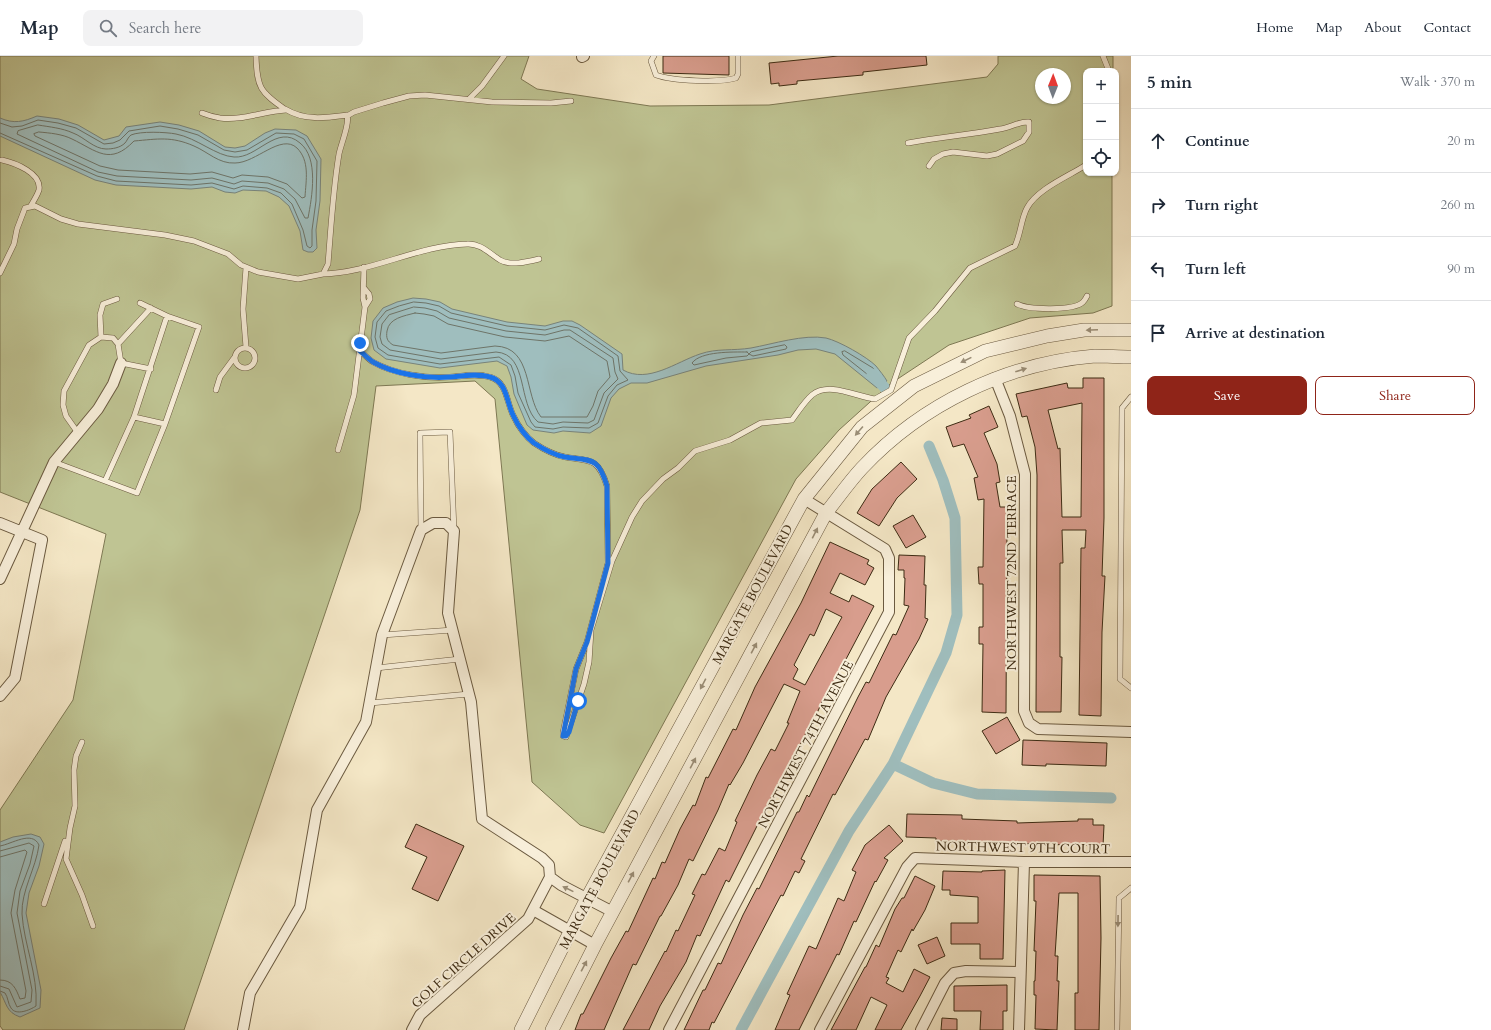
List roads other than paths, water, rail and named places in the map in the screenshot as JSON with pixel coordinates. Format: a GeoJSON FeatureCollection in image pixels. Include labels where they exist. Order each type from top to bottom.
{"type":"FeatureCollection","features":[{"type":"Feature","properties":{"kind":"street","name":"MARGATE BOULEVARD"},"geometry":{"type":"LineString","coordinates":[[520,1030],[587,898],[804,499],[862,427],[914,386],[985,351],[1047,336],[1084,330],[1131,330]]}},
{"type":"Feature","properties":{"kind":"street"},"geometry":{"type":"LineString","coordinates":[[552,1030],[595,945],[826,512],[862,468],[904,429],[959,395],[995,378],[1029,367],[1063,360],[1096,356],[1131,357]]}},
{"type":"Feature","properties":{"kind":"street"},"geometry":{"type":"LineString","coordinates":[[0,579],[54,462],[89,421],[107,395],[120,363]]}},
{"type":"Feature","properties":{"kind":"street","name":"NORTHWEST 72ND TERRACE"},"geometry":{"type":"LineString","coordinates":[[995,378],[1010,416],[1025,474],[1024,711],[1029,722],[1038,729],[1131,732]]}},
{"type":"Feature","properties":{"kind":"street","name":"NORTHWEST 74TH AVENUE"},"geometry":{"type":"LineString","coordinates":[[670,1030],[889,612],[889,558],[885,549],[804,499]]}},
{"type":"Feature","properties":{"kind":"street"},"geometry":{"type":"LineString","coordinates":[[243,1030],[250,993],[300,907],[317,810],[366,722],[382,635],[421,530],[433,523],[446,523],[454,531],[448,613],[469,694],[474,723],[482,819],[542,858],[549,865],[550,877],[613,912]]}},
{"type":"Feature","properties":{"kind":"street"},"geometry":{"type":"LineString","coordinates":[[0,524],[22,531],[42,540],[15,678],[0,696]]}},
{"type":"Feature","properties":{"kind":"street","name":"NORTHWEST 9TH COURT"},"geometry":{"type":"LineString","coordinates":[[820,1030],[907,867],[915,858],[1024,862],[1131,862]]}},
{"type":"Feature","properties":{"kind":"street"},"geometry":{"type":"LineString","coordinates":[[1019,1030],[1019,972],[1024,862]]}},
{"type":"Feature","properties":{"kind":"street","name":"GOLF CIRCLE DRIVE"},"geometry":{"type":"LineString","coordinates":[[412,1030],[420,1015],[528,919],[550,877]]}},
{"type":"Feature","properties":{"kind":"street","name":"GOLF CIRCLE DRIVE"},"geometry":{"type":"LineString","coordinates":[[533,910],[595,945]]}},
{"type":"Feature","properties":{"kind":"street"},"geometry":{"type":"LineString","coordinates":[[921,1030],[945,983],[954,973],[966,971],[1019,972]]}},
{"type":"Feature","properties":{"kind":"lane"},"geometry":{"type":"LineString","coordinates":[[256,56],[256,70],[261,90],[271,100],[292,113],[312,118],[347,116],[354,112],[409,96],[443,95],[492,102],[571,101]]}},
{"type":"Feature","properties":{"kind":"lane"},"geometry":{"type":"LineString","coordinates":[[469,99],[482,86],[504,56]]}},
{"type":"Feature","properties":{"kind":"lane"},"geometry":{"type":"LineString","coordinates":[[654,56],[651,61],[656,75],[664,78],[694,80],[730,80],[736,78],[738,74],[738,56]]}},
{"type":"Feature","properties":{"kind":"lane"},"geometry":{"type":"LineString","coordinates":[[1103,56],[1108,68]]}},
{"type":"Feature","properties":{"kind":"lane"},"geometry":{"type":"LineString","coordinates":[[202,113],[220,118],[255,116],[269,111],[285,109]]}},
{"type":"Feature","properties":{"kind":"lane"},"geometry":{"type":"LineString","coordinates":[[323,274],[326,267],[337,166],[347,116]]}},
{"type":"Feature","properties":{"kind":"lane"},"geometry":{"type":"LineString","coordinates":[[908,143],[952,135],[1002,129],[1023,121],[1029,122],[1029,132],[1023,141],[997,154],[987,156],[953,152],[943,154],[934,160],[929,166]]}},
{"type":"Feature","properties":{"kind":"lane"},"geometry":{"type":"LineString","coordinates":[[2,160],[25,169],[38,183],[39,189],[30,207]]}},
{"type":"Feature","properties":{"kind":"lane"},"geometry":{"type":"LineString","coordinates":[[359,350],[372,361],[384,367],[403,372],[435,377],[467,375],[490,377],[499,382],[503,388],[513,416],[521,430],[534,443],[551,453],[565,457],[586,459],[597,465],[604,476],[607,486],[608,563],[587,642],[574,676],[563,733],[563,736],[566,736],[584,684],[589,662],[592,630],[612,561],[632,517],[655,486],[678,468],[689,456],[701,448],[730,440],[761,423],[792,420],[808,400],[816,393],[833,390],[843,391],[875,400],[891,390],[909,338],[915,330],[939,306],[970,268],[1015,246],[1022,231],[1026,209],[1034,199],[1083,167]]}},
{"type":"Feature","properties":{"kind":"lane"},"geometry":{"type":"LineString","coordinates":[[0,273],[14,244],[20,216],[25,208],[35,206],[61,219],[78,224],[165,235],[194,241],[228,254],[246,268],[258,272],[298,279],[364,267],[449,245],[470,243],[480,246],[501,261],[525,262],[539,259]]}},
{"type":"Feature","properties":{"kind":"lane"},"geometry":{"type":"LineString","coordinates":[[326,267],[330,274]]}},
{"type":"Feature","properties":{"kind":"lane"},"geometry":{"type":"LineString","coordinates":[[338,450],[354,395],[365,307],[370,299],[369,294],[364,288],[364,267]]}},
{"type":"Feature","properties":{"kind":"lane"},"geometry":{"type":"LineString","coordinates":[[246,268],[243,309],[246,347]]}},
{"type":"Feature","properties":{"kind":"lane"},"geometry":{"type":"LineString","coordinates":[[1017,304],[1028,308],[1075,306],[1083,302],[1087,296]]}},
{"type":"Feature","properties":{"kind":"lane"},"geometry":{"type":"LineString","coordinates":[[101,337],[100,315],[103,304],[117,299]]}},
{"type":"Feature","properties":{"kind":"lane"},"geometry":{"type":"LineString","coordinates":[[54,462],[137,493],[165,424],[199,327],[167,316],[140,303]]}},
{"type":"Feature","properties":{"kind":"lane"},"geometry":{"type":"LineString","coordinates":[[118,344],[151,308]]}},
{"type":"Feature","properties":{"kind":"lane"},"geometry":{"type":"LineString","coordinates":[[105,481],[134,417],[151,369],[167,316]]}},
{"type":"Feature","properties":{"kind":"lane"},"geometry":{"type":"LineString","coordinates":[[78,433],[66,416],[63,405],[64,391],[89,345],[101,337],[113,338],[118,344],[120,363],[151,369]]}},
{"type":"Feature","properties":{"kind":"lane"},"geometry":{"type":"LineString","coordinates":[[216,390],[220,377],[234,358],[238,349],[246,347],[252,350],[256,357],[253,364],[247,368],[240,367],[235,362],[234,358]]}},
{"type":"Feature","properties":{"kind":"lane"},"geometry":{"type":"LineString","coordinates":[[1131,397],[1122,408],[1120,679],[1131,688]]}},
{"type":"Feature","properties":{"kind":"lane"},"geometry":{"type":"LineString","coordinates":[[134,417],[165,424]]}},
{"type":"Feature","properties":{"kind":"lane"},"geometry":{"type":"LineString","coordinates":[[421,530],[420,433],[450,432],[454,531]]}},
{"type":"Feature","properties":{"kind":"lane"},"geometry":{"type":"LineString","coordinates":[[382,635],[453,630]]}},
{"type":"Feature","properties":{"kind":"lane"},"geometry":{"type":"LineString","coordinates":[[376,668],[460,659]]}},
{"type":"Feature","properties":{"kind":"lane"},"geometry":{"type":"LineString","coordinates":[[370,702],[469,694]]}},
{"type":"Feature","properties":{"kind":"lane"},"geometry":{"type":"LineString","coordinates":[[82,742],[76,756],[74,770],[75,806],[70,828],[66,859],[82,895],[93,926]]}},
{"type":"Feature","properties":{"kind":"lane"},"geometry":{"type":"LineString","coordinates":[[44,904],[70,828]]}},
{"type":"Feature","properties":{"kind":"lane"},"geometry":{"type":"LineString","coordinates":[[1117,1030],[1119,898],[1131,888]]}},
{"type":"Feature","properties":{"kind":"water"},"geometry":{"type":"Polygon","coordinates":[[[37,116],[59,119],[78,125],[104,140],[119,136],[126,127],[160,122],[179,125],[199,131],[225,147],[235,148],[245,146],[265,133],[275,129],[296,130],[307,136],[321,159],[320,201],[316,230],[317,248],[313,252],[303,250],[300,231],[289,206],[279,197],[266,191],[243,190],[235,193],[225,192],[212,187],[191,189],[116,185],[95,180],[0,136],[0,118],[18,122],[37,116]]]}},
{"type":"Feature","properties":{"kind":"water"},"geometry":{"type":"Polygon","coordinates":[[[413,298],[440,302],[452,309],[507,322],[545,326],[563,321],[572,321],[622,354],[623,370],[633,374],[642,375],[662,370],[706,352],[751,348],[798,338],[817,337],[832,340],[860,354],[876,366],[887,381],[877,388],[835,354],[816,349],[798,350],[778,355],[706,366],[647,383],[631,383],[619,389],[611,398],[601,426],[590,433],[563,431],[554,433],[533,430],[527,425],[514,394],[511,377],[507,366],[497,361],[440,368],[386,359],[374,350],[371,338],[373,321],[383,308],[397,302],[413,298]]]}},
{"type":"Feature","properties":{"kind":"water"},"geometry":{"type":"Polygon","coordinates":[[[31,834],[40,837],[44,844],[39,866],[29,893],[26,913],[41,990],[40,1008],[20,1017],[9,1010],[0,992],[0,842],[13,837],[31,834]]]}},
{"type":"Feature","properties":{"kind":"waterway"},"geometry":{"type":"LineString","coordinates":[[872,374],[885,388]]}},
{"type":"Feature","properties":{"kind":"waterway"},"geometry":{"type":"LineString","coordinates":[[741,1030],[849,831],[893,764],[946,653],[957,615],[955,518],[943,480],[929,446]]}},
{"type":"Feature","properties":{"kind":"waterway"},"geometry":{"type":"LineString","coordinates":[[893,764],[933,783],[977,794],[1111,798]]}}]}
